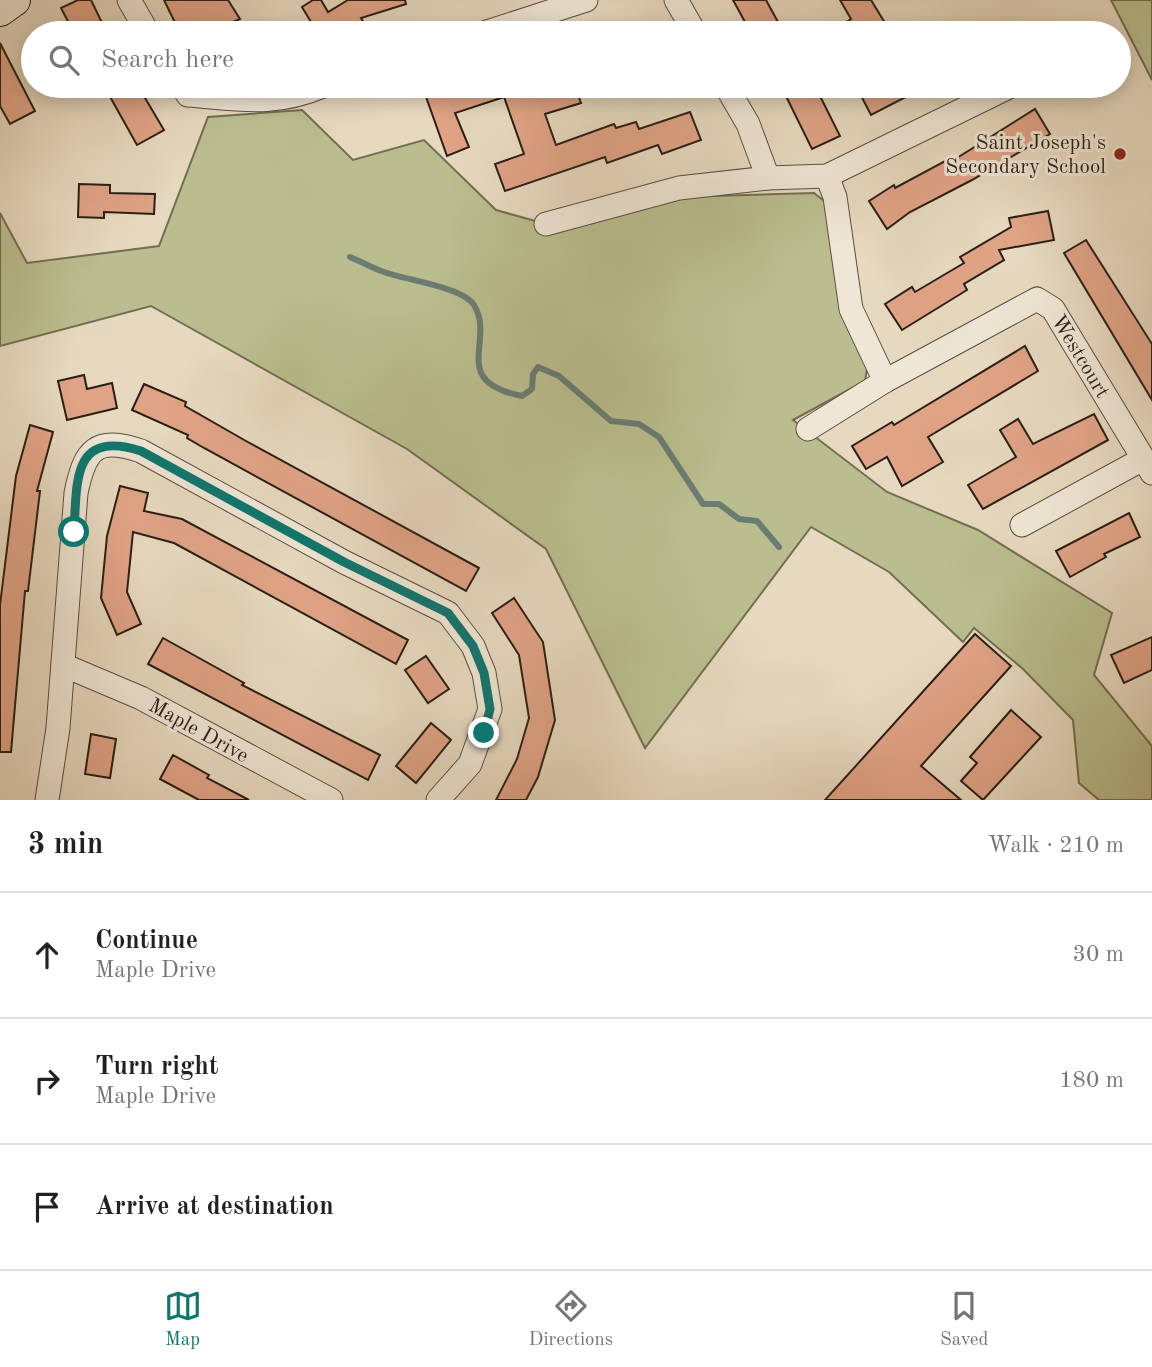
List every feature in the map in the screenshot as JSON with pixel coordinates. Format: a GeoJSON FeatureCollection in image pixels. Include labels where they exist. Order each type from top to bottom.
{"type":"FeatureCollection","features":[{"type":"Feature","properties":{"kind":"main road"},"geometry":{"type":"LineString","coordinates":[[0,10],[14,0]]}},
{"type":"Feature","properties":{"kind":"street"},"geometry":{"type":"LineString","coordinates":[[129,0],[141,21]]}},
{"type":"Feature","properties":{"kind":"street"},"geometry":{"type":"LineString","coordinates":[[521,21],[586,0]]}},
{"type":"Feature","properties":{"kind":"street"},"geometry":{"type":"LineString","coordinates":[[676,0],[688,21]]}},
{"type":"Feature","properties":{"kind":"street"},"geometry":{"type":"LineString","coordinates":[[215,98],[242,101],[294,98]]}},
{"type":"Feature","properties":{"kind":"street"},"geometry":{"type":"LineString","coordinates":[[733,98],[748,124],[768,178]]}},
{"type":"Feature","properties":{"kind":"street"},"geometry":{"type":"LineString","coordinates":[[546,224],[679,188],[768,178],[827,176],[986,98]]}},
{"type":"Feature","properties":{"kind":"street"},"geometry":{"type":"LineString","coordinates":[[827,176],[835,197],[851,309],[885,381]]}},
{"type":"Feature","properties":{"kind":"street","name":"Westcourt"},"geometry":{"type":"LineString","coordinates":[[808,429],[885,381],[1037,299],[1053,309],[1147,466],[1022,525]]}},
{"type":"Feature","properties":{"kind":"street"},"geometry":{"type":"LineString","coordinates":[[47,800],[63,665],[76,493],[82,467],[89,454],[101,445],[119,444],[141,451],[344,562],[448,613],[473,646],[484,673],[490,709],[470,764],[438,800]]}},
{"type":"Feature","properties":{"kind":"street","name":"Maple Drive"},"geometry":{"type":"LineString","coordinates":[[63,665],[141,698],[331,800]]}},
{"type":"Feature","properties":{"kind":"green space"},"geometry":{"type":"Polygon","coordinates":[[[1111,0],[1152,0],[1152,80],[1131,39],[1131,21],[1122,21],[1111,0]]]}},
{"type":"Feature","properties":{"kind":"green space"},"geometry":{"type":"Polygon","coordinates":[[[302,110],[353,160],[424,140],[496,210],[564,229],[680,197],[814,193],[828,204],[868,363],[865,381],[793,420],[887,492],[978,530],[1112,613],[1094,675],[1152,746],[1152,800],[1099,800],[1079,783],[1073,720],[1023,669],[974,628],[963,642],[889,572],[811,527],[645,748],[546,549],[407,449],[151,306],[0,346],[0,213],[27,263],[159,246],[208,117],[302,110]]]}},
{"type":"Feature","properties":{"kind":"building"},"geometry":{"type":"Polygon","coordinates":[[[78,0],[91,0],[101,21],[68,21],[61,8],[78,0]]]}},
{"type":"Feature","properties":{"kind":"building"},"geometry":{"type":"Polygon","coordinates":[[[164,0],[228,0],[240,19],[235,21],[174,21],[164,0]]]}},
{"type":"Feature","properties":{"kind":"building"},"geometry":{"type":"Polygon","coordinates":[[[313,0],[321,0],[328,12],[348,0],[405,0],[406,4],[361,18],[363,21],[310,21],[302,7],[313,0]]]}},
{"type":"Feature","properties":{"kind":"building"},"geometry":{"type":"Polygon","coordinates":[[[733,0],[766,0],[777,21],[744,21],[733,0]]]}},
{"type":"Feature","properties":{"kind":"building"},"geometry":{"type":"Polygon","coordinates":[[[840,0],[871,0],[884,21],[848,21],[851,19],[840,0]]]}},
{"type":"Feature","properties":{"kind":"building"},"geometry":{"type":"Polygon","coordinates":[[[0,43],[21,84],[21,98],[28,98],[35,111],[10,124],[0,106],[0,43]]]}},
{"type":"Feature","properties":{"kind":"building"},"geometry":{"type":"Polygon","coordinates":[[[111,98],[145,98],[164,130],[137,145],[111,98]]]}},
{"type":"Feature","properties":{"kind":"building"},"geometry":{"type":"Polygon","coordinates":[[[426,98],[501,98],[455,113],[469,147],[447,156],[426,98]]]}},
{"type":"Feature","properties":{"kind":"building"},"geometry":{"type":"Polygon","coordinates":[[[504,98],[579,98],[581,103],[545,114],[556,145],[614,124],[616,128],[636,122],[639,129],[690,112],[701,140],[662,154],[658,145],[607,163],[605,157],[505,191],[495,164],[524,154],[504,98]]]}},
{"type":"Feature","properties":{"kind":"building"},"geometry":{"type":"Polygon","coordinates":[[[787,98],[821,98],[840,136],[812,149],[787,98]]]}},
{"type":"Feature","properties":{"kind":"building"},"geometry":{"type":"Polygon","coordinates":[[[862,98],[904,98],[871,115],[862,98]]]}},
{"type":"Feature","properties":{"kind":"building"},"geometry":{"type":"Polygon","coordinates":[[[1035,109],[1050,134],[972,180],[910,212],[887,229],[869,201],[894,185],[895,188],[947,160],[949,163],[1035,109]]]}},
{"type":"Feature","properties":{"kind":"building"},"geometry":{"type":"Polygon","coordinates":[[[79,184],[110,185],[110,193],[155,194],[154,214],[104,212],[104,218],[78,217],[79,184]]]}},
{"type":"Feature","properties":{"kind":"building"},"geometry":{"type":"Polygon","coordinates":[[[1048,211],[1054,240],[999,250],[1004,260],[964,284],[967,290],[902,330],[885,304],[912,287],[915,292],[964,263],[960,257],[1011,227],[1009,218],[1048,211]]]}},
{"type":"Feature","properties":{"kind":"building"},"geometry":{"type":"Polygon","coordinates":[[[1086,240],[1152,344],[1152,400],[1064,253],[1086,240]]]}},
{"type":"Feature","properties":{"kind":"building"},"geometry":{"type":"Polygon","coordinates":[[[1025,346],[1038,371],[928,437],[943,462],[902,486],[887,457],[866,469],[852,446],[892,422],[894,425],[1025,346]]]}},
{"type":"Feature","properties":{"kind":"building"},"geometry":{"type":"Polygon","coordinates":[[[84,375],[87,389],[112,383],[117,408],[67,420],[58,381],[84,375]]]}},
{"type":"Feature","properties":{"kind":"building"},"geometry":{"type":"Polygon","coordinates":[[[144,384],[186,402],[185,406],[246,441],[479,568],[466,591],[204,448],[187,438],[188,435],[132,410],[144,384]]]}},
{"type":"Feature","properties":{"kind":"building"},"geometry":{"type":"Polygon","coordinates":[[[1094,414],[1108,440],[983,509],[968,485],[1016,457],[1000,430],[1018,419],[1033,444],[1094,414]]]}},
{"type":"Feature","properties":{"kind":"building"},"geometry":{"type":"Polygon","coordinates":[[[30,425],[53,432],[37,491],[40,491],[28,591],[25,591],[11,752],[0,752],[0,605],[16,476],[30,425]]]}},
{"type":"Feature","properties":{"kind":"building"},"geometry":{"type":"Polygon","coordinates":[[[120,486],[148,493],[144,511],[182,519],[408,640],[396,664],[174,543],[133,532],[127,592],[141,624],[117,635],[101,598],[107,536],[120,486]]]}},
{"type":"Feature","properties":{"kind":"building"},"geometry":{"type":"Polygon","coordinates":[[[1129,513],[1140,537],[1104,554],[1106,557],[1070,577],[1056,551],[1129,513]]]}},
{"type":"Feature","properties":{"kind":"building"},"geometry":{"type":"Polygon","coordinates":[[[514,598],[543,642],[555,720],[538,777],[526,800],[496,800],[517,759],[529,718],[519,655],[492,613],[514,598]]]}},
{"type":"Feature","properties":{"kind":"building"},"geometry":{"type":"Polygon","coordinates":[[[975,634],[1011,666],[921,766],[961,800],[825,800],[975,634]]]}},
{"type":"Feature","properties":{"kind":"building"},"geometry":{"type":"Polygon","coordinates":[[[1152,637],[1152,670],[1124,683],[1111,655],[1152,637]]]}},
{"type":"Feature","properties":{"kind":"building"},"geometry":{"type":"Polygon","coordinates":[[[163,638],[244,683],[242,685],[380,755],[368,780],[148,664],[163,638]]]}},
{"type":"Feature","properties":{"kind":"building"},"geometry":{"type":"Polygon","coordinates":[[[426,656],[449,689],[428,703],[405,670],[426,656]]]}},
{"type":"Feature","properties":{"kind":"building"},"geometry":{"type":"Polygon","coordinates":[[[1011,710],[1041,737],[983,800],[961,781],[977,763],[970,757],[1011,710]]]}},
{"type":"Feature","properties":{"kind":"building"},"geometry":{"type":"Polygon","coordinates":[[[431,723],[451,740],[416,783],[396,766],[431,723]]]}},
{"type":"Feature","properties":{"kind":"building"},"geometry":{"type":"Polygon","coordinates":[[[91,734],[116,739],[110,778],[85,774],[91,734]]]}},
{"type":"Feature","properties":{"kind":"building"},"geometry":{"type":"Polygon","coordinates":[[[173,755],[209,775],[207,778],[249,800],[199,800],[160,779],[173,755]]]}},
{"type":"Feature","properties":{"kind":"waterway"},"geometry":{"type":"LineString","coordinates":[[350,257],[384,272],[446,289],[468,299],[474,305],[479,319],[478,358],[486,381],[522,396],[532,389],[533,374],[538,367],[559,376],[611,421],[639,424],[659,437],[703,504],[719,504],[739,519],[757,521],[779,547]]}},
{"type":"Feature","properties":{"kind":"place","name":"Saint Joseph's Secondary School"},"geometry":{"type":"Point","coordinates":[1120,154]}},
{"type":"Feature","properties":{"kind":"route"},"geometry":{"type":"LineString","coordinates":[[74,532],[76,493],[82,467],[89,454],[101,445],[119,444],[141,451],[344,562],[448,613],[473,646],[484,673],[490,709],[484,733]]}}]}
